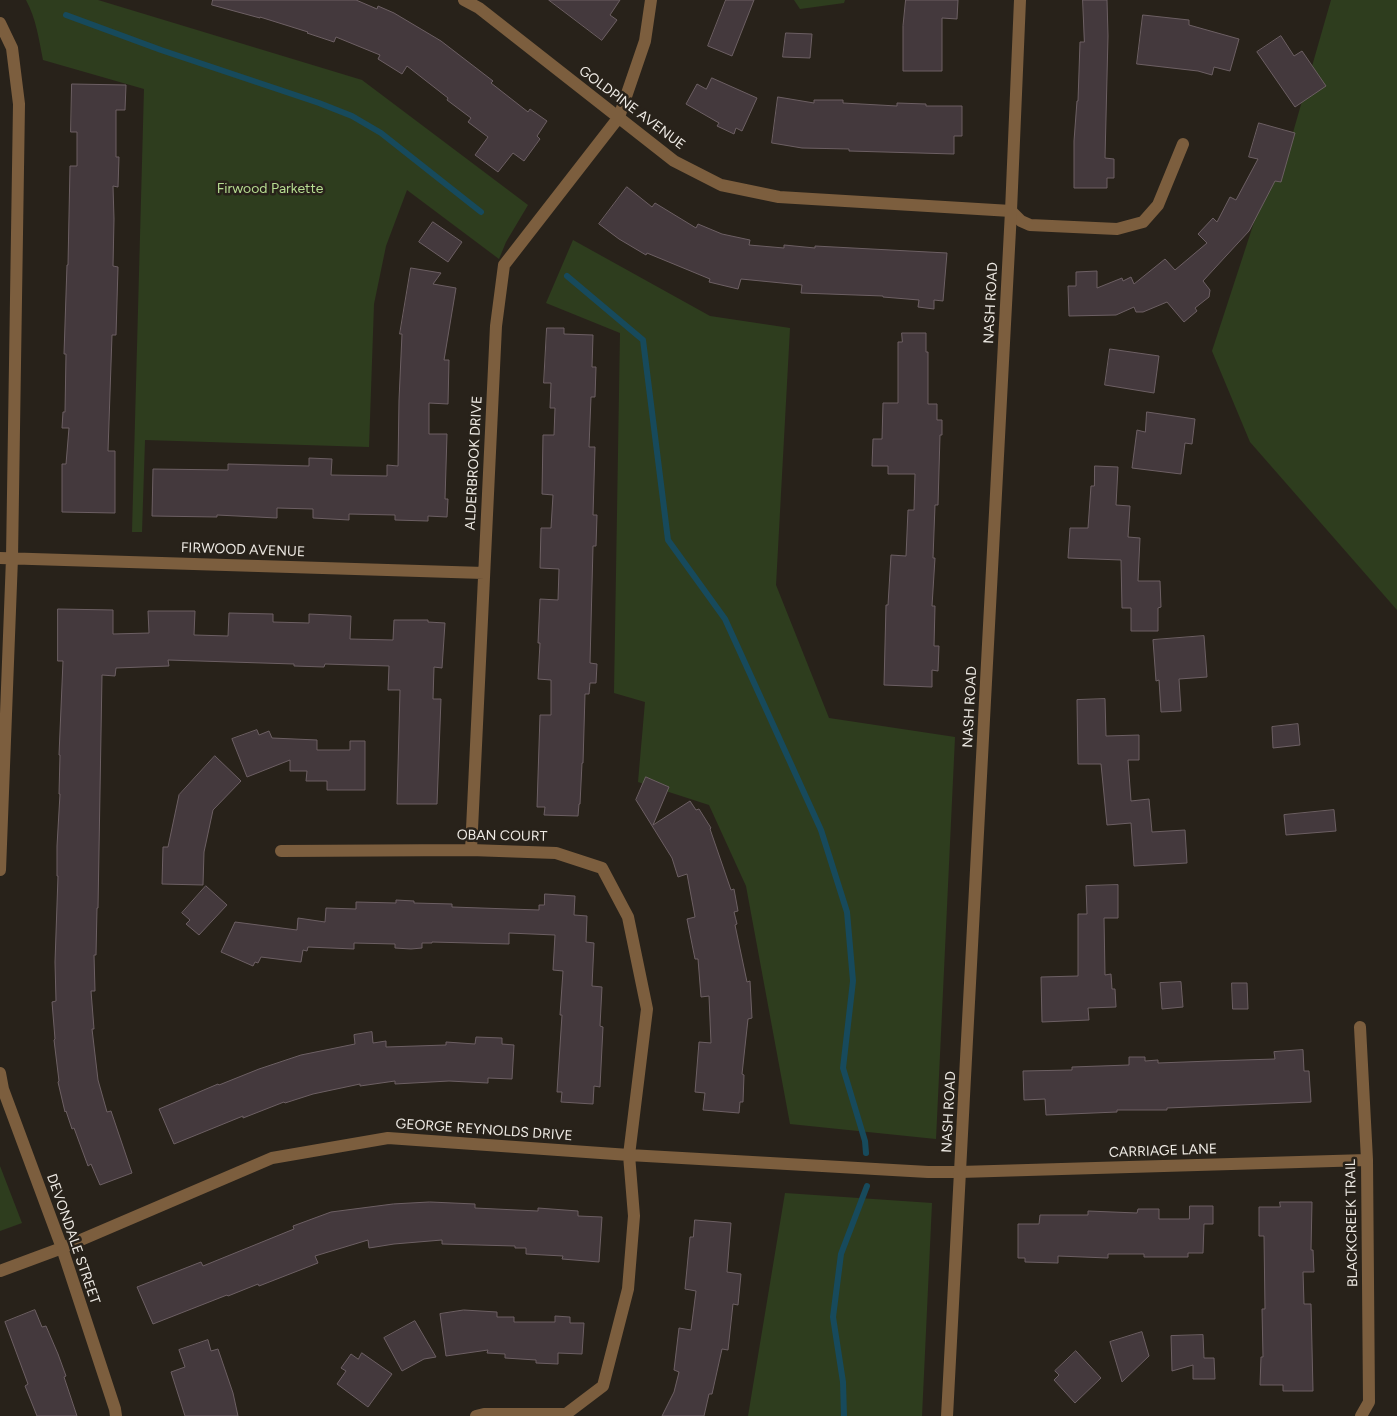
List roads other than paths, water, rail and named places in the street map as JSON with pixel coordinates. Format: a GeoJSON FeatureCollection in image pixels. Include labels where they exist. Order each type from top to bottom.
{"type":"FeatureCollection","features":[{"type":"Feature","properties":{"kind":"street","name":"GOLDPINE AVENUE"},"geometry":{"type":"LineString","coordinates":[[464,0],[479,8],[674,161],[721,185],[779,197],[1011,212]]}},
{"type":"Feature","properties":{"kind":"street","name":"ALDERBROOK DRIVE"},"geometry":{"type":"LineString","coordinates":[[471,850],[496,326],[504,265],[619,117],[645,40],[651,0]]}},
{"type":"Feature","properties":{"kind":"street","name":"NASH ROAD"},"geometry":{"type":"LineString","coordinates":[[946,1416],[1011,212],[1020,0]]}},
{"type":"Feature","properties":{"kind":"street"},"geometry":{"type":"LineString","coordinates":[[0,23],[12,48],[19,104],[6,558],[0,870]]}},
{"type":"Feature","properties":{"kind":"street"},"geometry":{"type":"LineString","coordinates":[[1011,212],[1020,220],[1030,225],[1117,229],[1143,222],[1158,205],[1183,144]]}},
{"type":"Feature","properties":{"kind":"street","name":"FIRWOOD AVENUE"},"geometry":{"type":"LineString","coordinates":[[6,558],[484,573]]}},
{"type":"Feature","properties":{"kind":"street","name":"OBAN COURT"},"geometry":{"type":"LineString","coordinates":[[281,851],[471,850],[556,853],[602,868],[628,917],[647,1009],[629,1155],[634,1216],[628,1289],[603,1386],[566,1414],[484,1414],[476,1416]]}},
{"type":"Feature","properties":{"kind":"street","name":"BLACKCREEK TRAIL"},"geometry":{"type":"LineString","coordinates":[[1360,1027],[1367,1160],[1369,1402],[1361,1416]]}},
{"type":"Feature","properties":{"kind":"street","name":"DEVONDALE STREET"},"geometry":{"type":"LineString","coordinates":[[0,1073],[2,1089],[62,1248],[116,1416]]}},
{"type":"Feature","properties":{"kind":"street","name":"GEORGE REYNOLDS DRIVE"},"geometry":{"type":"LineString","coordinates":[[0,1271],[62,1248],[272,1158],[388,1138],[629,1155],[909,1171],[960,1172]]}},
{"type":"Feature","properties":{"kind":"street","name":"CARRIAGE LANE"},"geometry":{"type":"LineString","coordinates":[[960,1172],[1367,1160]]}},
{"type":"Feature","properties":{"kind":"waterway"},"geometry":{"type":"LineString","coordinates":[[66,15],[352,116],[381,133],[481,212]]}},
{"type":"Feature","properties":{"kind":"waterway"},"geometry":{"type":"LineString","coordinates":[[567,276],[643,340],[668,540],[725,619],[821,830],[847,912],[853,981],[843,1068],[865,1141],[866,1153]]}},
{"type":"Feature","properties":{"kind":"waterway"},"geometry":{"type":"LineString","coordinates":[[844,1416],[843,1382],[833,1317],[841,1254],[867,1186]]}},
{"type":"Feature","properties":{"kind":"park label","name":"Firwood Parkette"},"geometry":{"type":"Point","coordinates":[270,189]}}]}
